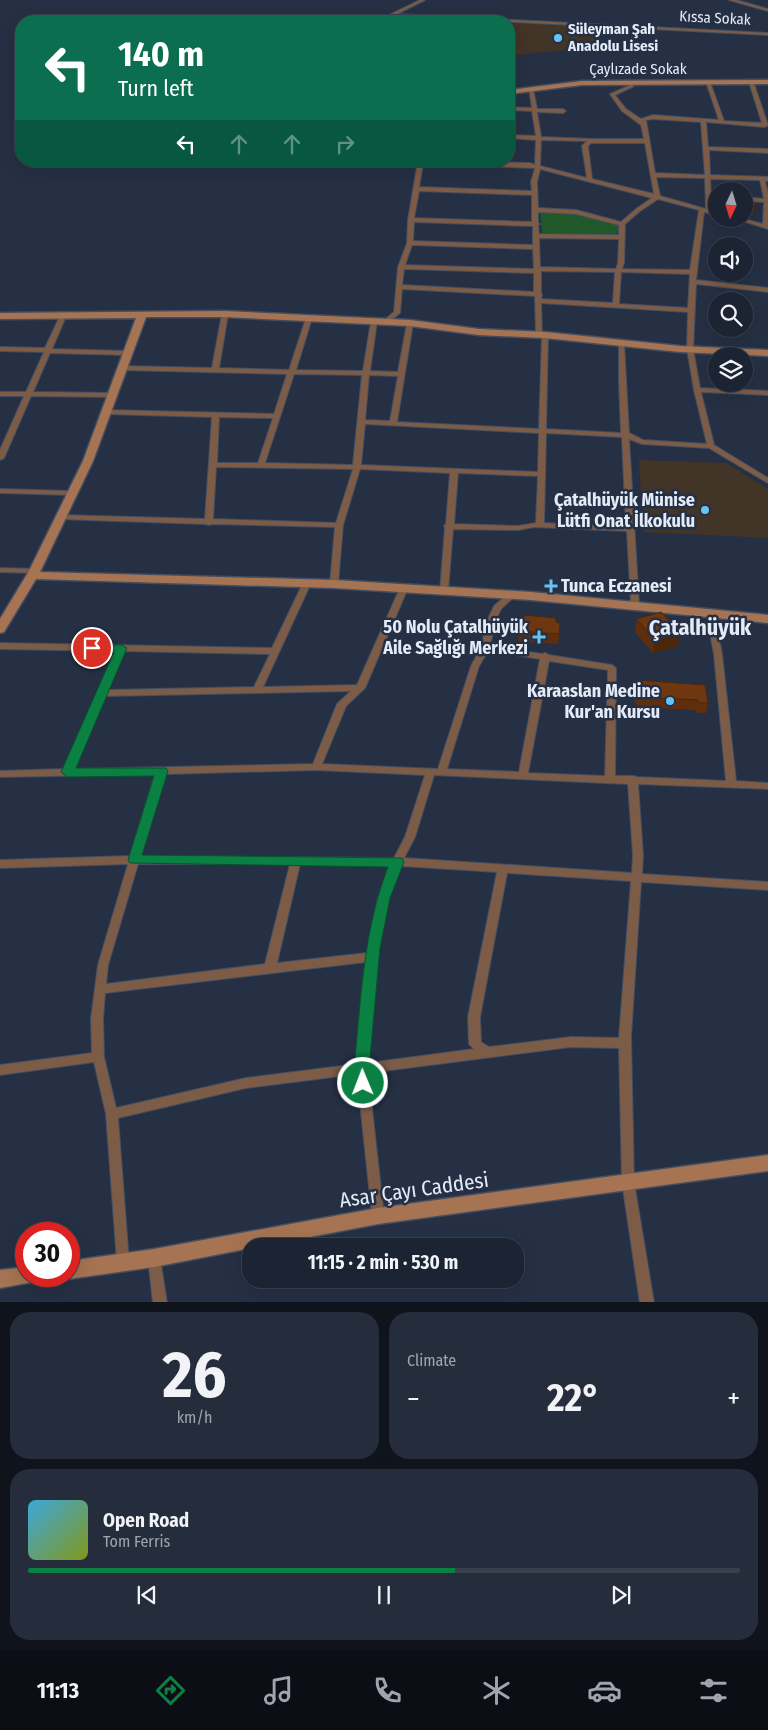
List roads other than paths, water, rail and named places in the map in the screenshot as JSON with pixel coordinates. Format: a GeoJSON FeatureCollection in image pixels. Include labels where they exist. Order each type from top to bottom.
{"type":"FeatureCollection","features":[{"type":"Feature","properties":{"kind":"street"},"geometry":{"type":"LineString","coordinates":[[393,15],[423,0]]}},
{"type":"Feature","properties":{"kind":"street"},"geometry":{"type":"LineString","coordinates":[[730,0],[768,10]]}},
{"type":"Feature","properties":{"kind":"street","name":"Kıssa Sokak"},"geometry":{"type":"LineString","coordinates":[[515,22],[768,34]]}},
{"type":"Feature","properties":{"kind":"street","name":"Çaylızade Sokak"},"geometry":{"type":"LineString","coordinates":[[515,87],[581,80],[768,81]]}},
{"type":"Feature","properties":{"kind":"street","name":"Çaylızade Sokak"},"geometry":{"type":"LineString","coordinates":[[515,91],[574,83],[768,81]]}},
{"type":"Feature","properties":{"kind":"street"},"geometry":{"type":"LineString","coordinates":[[627,82],[632,86],[612,94],[624,110],[644,124]]}},
{"type":"Feature","properties":{"kind":"street"},"geometry":{"type":"LineString","coordinates":[[708,82],[722,122]]}},
{"type":"Feature","properties":{"kind":"street"},"geometry":{"type":"LineString","coordinates":[[657,197],[644,119],[653,117],[767,125],[751,82]]}},
{"type":"Feature","properties":{"kind":"street"},"geometry":{"type":"LineString","coordinates":[[530,89],[538,138],[539,167],[534,182],[542,334],[543,431],[540,525]]}},
{"type":"Feature","properties":{"kind":"street"},"geometry":{"type":"LineString","coordinates":[[515,109],[563,111]]}},
{"type":"Feature","properties":{"kind":"street"},"geometry":{"type":"LineString","coordinates":[[703,121],[708,182]]}},
{"type":"Feature","properties":{"kind":"street"},"geometry":{"type":"LineString","coordinates":[[515,137],[648,141]]}},
{"type":"Feature","properties":{"kind":"street"},"geometry":{"type":"LineString","coordinates":[[590,181],[585,146],[591,140]]}},
{"type":"Feature","properties":{"kind":"street"},"geometry":{"type":"LineString","coordinates":[[706,148],[768,151]]}},
{"type":"Feature","properties":{"kind":"street"},"geometry":{"type":"LineString","coordinates":[[515,166],[539,167],[708,211]]}},
{"type":"Feature","properties":{"kind":"street"},"geometry":{"type":"LineString","coordinates":[[385,322],[397,313],[401,267],[410,243],[411,220],[420,167]]}},
{"type":"Feature","properties":{"kind":"street"},"geometry":{"type":"LineString","coordinates":[[654,175],[765,178],[767,226],[753,222]]}},
{"type":"Feature","properties":{"kind":"street"},"geometry":{"type":"LineString","coordinates":[[416,189],[535,193]]}},
{"type":"Feature","properties":{"kind":"street"},"geometry":{"type":"LineString","coordinates":[[616,304],[618,271],[621,263],[622,224],[657,197]]}},
{"type":"Feature","properties":{"kind":"street"},"geometry":{"type":"LineString","coordinates":[[708,198],[693,272],[690,349],[711,446]]}},
{"type":"Feature","properties":{"kind":"street"},"geometry":{"type":"LineString","coordinates":[[753,200],[766,200]]}},
{"type":"Feature","properties":{"kind":"street"},"geometry":{"type":"LineString","coordinates":[[536,210],[576,212],[622,224]]}},
{"type":"Feature","properties":{"kind":"street"},"geometry":{"type":"LineString","coordinates":[[411,220],[537,224]]}},
{"type":"Feature","properties":{"kind":"street"},"geometry":{"type":"LineString","coordinates":[[537,236],[621,237]]}},
{"type":"Feature","properties":{"kind":"street"},"geometry":{"type":"LineString","coordinates":[[410,243],[537,247]]}},
{"type":"Feature","properties":{"kind":"street"},"geometry":{"type":"LineString","coordinates":[[401,267],[693,272]]}},
{"type":"Feature","properties":{"kind":"street"},"geometry":{"type":"LineString","coordinates":[[693,282],[768,290]]}},
{"type":"Feature","properties":{"kind":"street"},"geometry":{"type":"LineString","coordinates":[[399,288],[691,310]]}},
{"type":"Feature","properties":{"kind":"street"},"geometry":{"type":"LineString","coordinates":[[0,316],[225,314],[374,321],[410,323],[478,332],[542,334],[622,344],[768,353]]}},
{"type":"Feature","properties":{"kind":"street"},"geometry":{"type":"LineString","coordinates":[[215,370],[225,314]]}},
{"type":"Feature","properties":{"kind":"street"},"geometry":{"type":"LineString","coordinates":[[0,629],[33,573],[88,461],[142,315]]}},
{"type":"Feature","properties":{"kind":"street"},"geometry":{"type":"LineString","coordinates":[[0,458],[62,316]]}},
{"type":"Feature","properties":{"kind":"street"},"geometry":{"type":"LineString","coordinates":[[260,465],[308,318]]}},
{"type":"Feature","properties":{"kind":"street"},"geometry":{"type":"LineString","coordinates":[[334,584],[339,525],[357,467],[366,373],[374,321]]}},
{"type":"Feature","properties":{"kind":"street"},"geometry":{"type":"LineString","coordinates":[[393,424],[410,323]]}},
{"type":"Feature","properties":{"kind":"street"},"geometry":{"type":"LineString","coordinates":[[622,344],[629,529],[635,605]]}},
{"type":"Feature","properties":{"kind":"street"},"geometry":{"type":"LineString","coordinates":[[0,349],[47,352],[127,353]]}},
{"type":"Feature","properties":{"kind":"street"},"geometry":{"type":"LineString","coordinates":[[122,368],[401,374]]}},
{"type":"Feature","properties":{"kind":"street"},"geometry":{"type":"LineString","coordinates":[[698,390],[768,393]]}},
{"type":"Feature","properties":{"kind":"street"},"geometry":{"type":"LineString","coordinates":[[0,394],[112,395]]}},
{"type":"Feature","properties":{"kind":"street"},"geometry":{"type":"LineString","coordinates":[[106,412],[276,416]]}},
{"type":"Feature","properties":{"kind":"street"},"geometry":{"type":"LineString","coordinates":[[209,523],[216,415]]}},
{"type":"Feature","properties":{"kind":"street"},"geometry":{"type":"LineString","coordinates":[[361,422],[626,435],[642,442],[711,446],[768,481]]}},
{"type":"Feature","properties":{"kind":"street"},"geometry":{"type":"LineString","coordinates":[[213,465],[357,467],[542,474]]}},
{"type":"Feature","properties":{"kind":"street"},"geometry":{"type":"LineString","coordinates":[[444,591],[454,471]]}},
{"type":"Feature","properties":{"kind":"street"},"geometry":{"type":"LineString","coordinates":[[0,491],[72,493]]}},
{"type":"Feature","properties":{"kind":"street"},"geometry":{"type":"LineString","coordinates":[[61,517],[209,523],[339,525]]}},
{"type":"Feature","properties":{"kind":"street"},"geometry":{"type":"LineString","coordinates":[[448,526],[518,528],[540,525],[629,529]]}},
{"type":"Feature","properties":{"kind":"street"},"geometry":{"type":"LineString","coordinates":[[0,570],[33,573],[334,584],[512,594],[768,619]]}},
{"type":"Feature","properties":{"kind":"street"},"geometry":{"type":"LineString","coordinates":[[257,691],[307,583]]}},
{"type":"Feature","properties":{"kind":"street"},"geometry":{"type":"LineString","coordinates":[[316,767],[342,704],[360,688],[404,588]]}},
{"type":"Feature","properties":{"kind":"street"},"geometry":{"type":"LineString","coordinates":[[378,1216],[362,1069],[372,956],[383,898],[397,862],[410,837],[475,666],[485,648],[491,621],[497,608],[512,594]]}},
{"type":"Feature","properties":{"kind":"street"},"geometry":{"type":"LineString","coordinates":[[710,613],[718,654],[731,784]]}},
{"type":"Feature","properties":{"kind":"street"},"geometry":{"type":"LineString","coordinates":[[748,616],[768,614]]}},
{"type":"Feature","properties":{"kind":"street"},"geometry":{"type":"LineString","coordinates":[[0,646],[275,651]]}},
{"type":"Feature","properties":{"kind":"street"},"geometry":{"type":"LineString","coordinates":[[68,772],[121,648]]}},
{"type":"Feature","properties":{"kind":"street"},"geometry":{"type":"LineString","coordinates":[[485,648],[612,668],[610,778]]}},
{"type":"Feature","properties":{"kind":"street"},"geometry":{"type":"LineString","coordinates":[[523,775],[544,656]]}},
{"type":"Feature","properties":{"kind":"street"},"geometry":{"type":"LineString","coordinates":[[101,693],[360,688]]}},
{"type":"Feature","properties":{"kind":"street"},"geometry":{"type":"LineString","coordinates":[[0,774],[316,767],[768,786]]}},
{"type":"Feature","properties":{"kind":"street"},"geometry":{"type":"LineString","coordinates":[[123,1262],[112,1114],[98,1057],[97,1019],[103,965],[161,771]]}},
{"type":"Feature","properties":{"kind":"street"},"geometry":{"type":"LineString","coordinates":[[634,780],[638,855],[625,1043],[628,1182],[647,1302]]}},
{"type":"Feature","properties":{"kind":"street"},"geometry":{"type":"LineString","coordinates":[[0,864],[134,860],[397,862],[768,886]]}},
{"type":"Feature","properties":{"kind":"street"},"geometry":{"type":"LineString","coordinates":[[270,968],[296,861]]}},
{"type":"Feature","properties":{"kind":"street"},"geometry":{"type":"LineString","coordinates":[[488,1053],[475,1044],[474,1017],[503,869]]}},
{"type":"Feature","properties":{"kind":"street"},"geometry":{"type":"LineString","coordinates":[[100,990],[372,956]]}},
{"type":"Feature","properties":{"kind":"street"},"geometry":{"type":"LineString","coordinates":[[112,1114],[246,1083],[571,1042],[625,1043]]}},
{"type":"Feature","properties":{"kind":"street"},"geometry":{"type":"LineString","coordinates":[[0,1070],[98,1057]]}},
{"type":"Feature","properties":{"kind":"street","name":"Asar Çayı Caddesi"},"geometry":{"type":"LineString","coordinates":[[80,1268],[154,1258],[378,1216],[768,1163]]}},
{"type":"Feature","properties":{"kind":"street"},"geometry":{"type":"LineString","coordinates":[[154,1258],[160,1302]]}},
{"type":"Feature","properties":{"kind":"street"},"geometry":{"type":"LineString","coordinates":[[0,1279],[15,1277]]}},
{"type":"Feature","properties":{"kind":"place","name":"Süleyman Şah Anadolu Lisesi"},"geometry":{"type":"Point","coordinates":[558,38]}},
{"type":"Feature","properties":{"kind":"place","name":"Çatalhüyük Münise Lütfi Onat İlkokulu"},"geometry":{"type":"Point","coordinates":[705,510]}},
{"type":"Feature","properties":{"kind":"place","name":"Tunca Eczanesi"},"geometry":{"type":"Point","coordinates":[551,586]}},
{"type":"Feature","properties":{"kind":"place","name":"50 Nolu Çatalhüyük Aile Sağlığı Merkezi"},"geometry":{"type":"Point","coordinates":[539,637]}},
{"type":"Feature","properties":{"kind":"place","name":"Karaaslan Medine Kur'an Kursu"},"geometry":{"type":"Point","coordinates":[670,701]}},
{"type":"Feature","properties":{"kind":"district","name":"Çatalhüyük"},"geometry":{"type":"Point","coordinates":[700,627]}}]}
